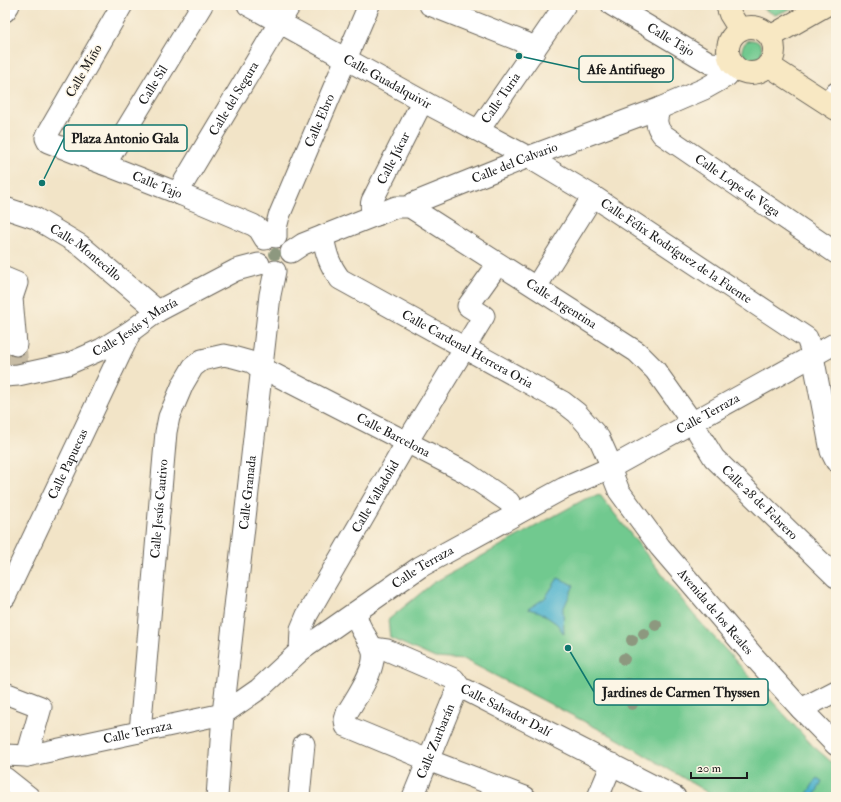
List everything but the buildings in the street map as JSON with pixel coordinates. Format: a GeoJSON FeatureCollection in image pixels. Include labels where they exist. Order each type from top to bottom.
{"type":"FeatureCollection","features":[{"type":"Feature","properties":{"kind":"main road"},"geometry":{"type":"LineString","coordinates":[[727,5],[730,14],[740,30]]}},
{"type":"Feature","properties":{"kind":"main road"},"geometry":{"type":"LineString","coordinates":[[770,37],[826,5]]}},
{"type":"Feature","properties":{"kind":"main road"},"geometry":{"type":"LineString","coordinates":[[746,27],[760,28],[766,32],[774,44],[772,59],[762,70],[748,72],[741,70],[733,63],[728,48],[732,37],[740,30],[746,27]]}},
{"type":"Feature","properties":{"kind":"main road"},"geometry":{"type":"LineString","coordinates":[[768,65],[833,102]]}},
{"type":"Feature","properties":{"kind":"street"},"geometry":{"type":"LineString","coordinates":[[5,11],[9,5]]}},
{"type":"Feature","properties":{"kind":"street","name":"Calle Miño"},"geometry":{"type":"LineString","coordinates":[[46,138],[122,5]]}},
{"type":"Feature","properties":{"kind":"street","name":"Calle Sil"},"geometry":{"type":"LineString","coordinates":[[104,164],[202,5]]}},
{"type":"Feature","properties":{"kind":"street","name":"Calle Guadalquivir"},"geometry":{"type":"LineString","coordinates":[[248,5],[284,14],[346,59],[528,157]]}},
{"type":"Feature","properties":{"kind":"street","name":"Calle Ebro"},"geometry":{"type":"LineString","coordinates":[[271,238],[369,5]]}},
{"type":"Feature","properties":{"kind":"street"},"geometry":{"type":"LineString","coordinates":[[430,5],[526,43],[532,47],[534,52]]}},
{"type":"Feature","properties":{"kind":"street","name":"Calle Turia"},"geometry":{"type":"LineString","coordinates":[[475,129],[483,124],[565,5]]}},
{"type":"Feature","properties":{"kind":"street","name":"Calle Tajo"},"geometry":{"type":"LineString","coordinates":[[612,5],[710,63],[733,63]]}},
{"type":"Feature","properties":{"kind":"street","name":"Calle del Segura"},"geometry":{"type":"LineString","coordinates":[[180,194],[181,187],[284,14]]}},
{"type":"Feature","properties":{"kind":"street","name":"Calle del Calvario"},"geometry":{"type":"LineString","coordinates":[[291,252],[303,244],[323,236],[396,208],[410,207],[414,203],[528,157],[660,108],[719,82],[727,76],[733,63]]}},
{"type":"Feature","properties":{"kind":"street","name":"Calle Júcar"},"geometry":{"type":"LineString","coordinates":[[377,215],[370,206],[372,201],[418,110],[426,103]]}},
{"type":"Feature","properties":{"kind":"street","name":"Calle Lope de Vega"},"geometry":{"type":"LineString","coordinates":[[660,108],[656,121],[658,129],[662,134],[836,253]]}},
{"type":"Feature","properties":{"kind":"street","name":"Calle Tajo"},"geometry":{"type":"LineString","coordinates":[[46,138],[48,142],[180,194],[253,225],[271,238]]}},
{"type":"Feature","properties":{"kind":"street","name":"Calle Félix Rodríguez de la Fuente"},"geometry":{"type":"LineString","coordinates":[[528,157],[593,196],[807,338],[813,356],[832,451],[836,461]]}},
{"type":"Feature","properties":{"kind":"street"},"geometry":{"type":"LineString","coordinates":[[536,287],[593,196]]}},
{"type":"Feature","properties":{"kind":"street","name":"Calle Argentina"},"geometry":{"type":"LineString","coordinates":[[410,207],[637,352],[655,370],[692,422]]}},
{"type":"Feature","properties":{"kind":"street","name":"Calle Montecillo"},"geometry":{"type":"LineString","coordinates":[[5,208],[36,218],[80,245],[158,311]]}},
{"type":"Feature","properties":{"kind":"street","name":"Calle Cardenal Herrera Oria"},"geometry":{"type":"LineString","coordinates":[[323,236],[326,254],[340,279],[563,402],[577,413],[599,438],[612,466]]}},
{"type":"Feature","properties":{"kind":"street"},"geometry":{"type":"LineString","coordinates":[[271,238],[286,242],[291,252],[288,263],[280,270],[267,268],[257,260],[256,250],[258,246],[271,238]]}},
{"type":"Feature","properties":{"kind":"street","name":"Calle Valladolid"},"geometry":{"type":"LineString","coordinates":[[300,651],[301,629],[307,615],[407,442],[484,316],[468,306],[498,264]]}},
{"type":"Feature","properties":{"kind":"street","name":"Calle Jesús y María"},"geometry":{"type":"LineString","coordinates":[[14,365],[68,364],[102,349],[131,331],[158,311],[236,270],[267,268]]}},
{"type":"Feature","properties":{"kind":"street","name":"Calle Granada"},"geometry":{"type":"LineString","coordinates":[[217,797],[223,714],[270,295],[267,268]]}},
{"type":"Feature","properties":{"kind":"street"},"geometry":{"type":"LineString","coordinates":[[5,278],[17,283],[12,298],[14,365]]}},
{"type":"Feature","properties":{"kind":"street","name":"Calle Papuecas"},"geometry":{"type":"LineString","coordinates":[[5,597],[131,331]]}},
{"type":"Feature","properties":{"kind":"street","name":"Calle Terraza"},"geometry":{"type":"LineString","coordinates":[[5,755],[26,756],[223,714],[259,689],[300,651],[357,613],[420,567],[564,488],[612,466],[836,343]]}},
{"type":"Feature","properties":{"kind":"street","name":"Calle Jesús Cautivo"},"geometry":{"type":"LineString","coordinates":[[140,732],[166,432],[169,417],[192,367],[202,360],[224,355],[233,356],[251,362],[261,371]]}},
{"type":"Feature","properties":{"kind":"street","name":"Calle Barcelona"},"geometry":{"type":"LineString","coordinates":[[261,371],[272,373],[466,472],[509,502],[516,514]]}},
{"type":"Feature","properties":{"kind":"street","name":"Calle 28 de Febrero"},"geometry":{"type":"LineString","coordinates":[[692,422],[714,458],[836,577]]}},
{"type":"Feature","properties":{"kind":"street","name":"Avenida de los Reales"},"geometry":{"type":"LineString","coordinates":[[612,466],[613,476],[619,491],[660,547],[710,607],[801,709],[836,745]]}},
{"type":"Feature","properties":{"kind":"street"},"geometry":{"type":"LineString","coordinates":[[357,613],[357,623],[373,648],[374,654],[372,669],[347,713],[345,720],[346,726],[428,760],[525,797]]}},
{"type":"Feature","properties":{"kind":"street","name":"Calle Salvador Dalí"},"geometry":{"type":"LineString","coordinates":[[373,648],[387,650],[454,679],[461,689],[466,690],[675,797]]}},
{"type":"Feature","properties":{"kind":"street","name":"Calle Zurbarán"},"geometry":{"type":"LineString","coordinates":[[413,797],[456,692],[461,689]]}},
{"type":"Feature","properties":{"kind":"street"},"geometry":{"type":"LineString","coordinates":[[801,709],[836,690]]}},
{"type":"Feature","properties":{"kind":"street"},"geometry":{"type":"LineString","coordinates":[[5,693],[41,707],[26,756]]}},
{"type":"Feature","properties":{"kind":"street"},"geometry":{"type":"LineString","coordinates":[[299,797],[304,744]]}},
{"type":"Feature","properties":{"kind":"street"},"geometry":{"type":"LineString","coordinates":[[598,797],[612,764]]}},
{"type":"Feature","properties":{"kind":"street"},"geometry":{"type":"LineString","coordinates":[[5,778],[29,797]]}},
{"type":"Feature","properties":{"kind":"green space"},"geometry":{"type":"Polygon","coordinates":[[[757,5],[800,5],[775,15],[757,5]]]}},
{"type":"Feature","properties":{"kind":"green space"},"geometry":{"type":"Polygon","coordinates":[[[752,40],[759,43],[762,50],[759,57],[752,60],[745,57],[742,50],[745,43],[752,40]]]}},
{"type":"Feature","properties":{"kind":"green space"},"geometry":{"type":"Polygon","coordinates":[[[600,495],[693,614],[813,746],[836,766],[836,797],[715,797],[618,739],[465,660],[435,658],[390,638],[388,620],[433,583],[585,499],[600,495]]]}},
{"type":"Feature","properties":{"kind":"water"},"geometry":{"type":"Polygon","coordinates":[[[558,578],[574,585],[563,610],[564,634],[557,624],[540,612],[528,609],[545,598],[558,578]]]}},
{"type":"Feature","properties":{"kind":"water"},"geometry":{"type":"Polygon","coordinates":[[[817,778],[822,781],[814,797],[805,797],[817,778]]]}},
{"type":"Feature","properties":{"kind":"tunnel"},"geometry":{"type":"LineString","coordinates":[[16,345],[18,365]]}},
{"type":"Feature","properties":{"kind":"place","name":"Afe Antifuego"},"geometry":{"type":"Point","coordinates":[519,56]}},
{"type":"Feature","properties":{"kind":"place","name":"Plaza Antonio Gala"},"geometry":{"type":"Point","coordinates":[42,183]}},
{"type":"Feature","properties":{"kind":"place","name":"Jardines de Carmen Thyssen"},"geometry":{"type":"Point","coordinates":[568,648]}}]}
